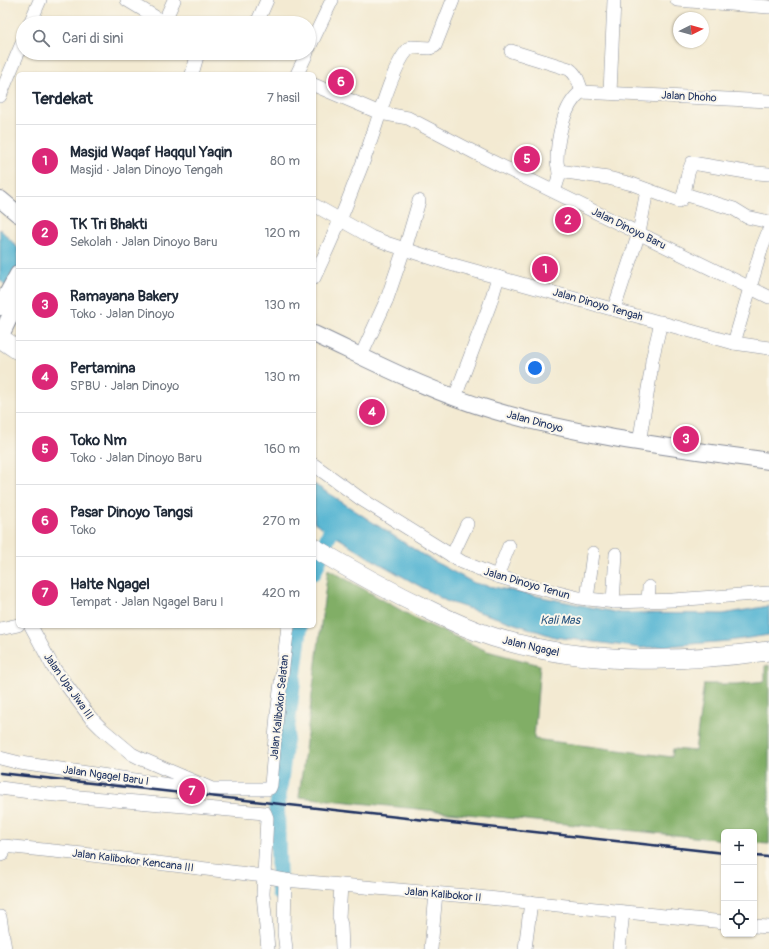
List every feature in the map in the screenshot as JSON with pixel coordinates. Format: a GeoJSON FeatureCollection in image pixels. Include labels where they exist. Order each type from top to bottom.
{"type":"FeatureCollection","features":[{"type":"Feature","properties":{"kind":"highway"},"geometry":{"type":"LineString","coordinates":[[0,337],[16,349]]}},
{"type":"Feature","properties":{"kind":"highway","name":"Jalan Ngagel"},"geometry":{"type":"LineString","coordinates":[[322,552],[405,599],[444,618],[491,637],[533,648],[572,655],[647,660],[696,659],[769,651]]}},
{"type":"Feature","properties":{"kind":"main road"},"geometry":{"type":"LineString","coordinates":[[0,188],[16,200]]}},
{"type":"Feature","properties":{"kind":"main road"},"geometry":{"type":"LineString","coordinates":[[0,200],[16,212]]}},
{"type":"Feature","properties":{"kind":"main road"},"geometry":{"type":"LineString","coordinates":[[0,337],[16,281]]}},
{"type":"Feature","properties":{"kind":"main road","name":"Jalan Dinoyo"},"geometry":{"type":"LineString","coordinates":[[316,335],[421,384],[491,410],[562,429],[639,443],[769,461]]}},
{"type":"Feature","properties":{"kind":"street"},"geometry":{"type":"LineString","coordinates":[[33,16],[40,0]]}},
{"type":"Feature","properties":{"kind":"street"},"geometry":{"type":"LineString","coordinates":[[127,0],[153,16]]}},
{"type":"Feature","properties":{"kind":"street"},"geometry":{"type":"LineString","coordinates":[[168,16],[174,0]]}},
{"type":"Feature","properties":{"kind":"street"},"geometry":{"type":"LineString","coordinates":[[260,16],[267,0]]}},
{"type":"Feature","properties":{"kind":"street"},"geometry":{"type":"LineString","coordinates":[[316,31],[332,0]]}},
{"type":"Feature","properties":{"kind":"street"},"geometry":{"type":"LineString","coordinates":[[316,274],[360,171],[393,77],[406,52],[411,47],[430,48],[435,46],[453,0]]}},
{"type":"Feature","properties":{"kind":"street"},"geometry":{"type":"LineString","coordinates":[[610,93],[614,0]]}},
{"type":"Feature","properties":{"kind":"street"},"geometry":{"type":"LineString","coordinates":[[677,0],[769,7]]}},
{"type":"Feature","properties":{"kind":"street"},"geometry":{"type":"LineString","coordinates":[[511,52],[573,71],[582,92],[577,95],[562,125],[557,162],[559,171],[554,191]]}},
{"type":"Feature","properties":{"kind":"street"},"geometry":{"type":"LineString","coordinates":[[0,96],[16,58]]}},
{"type":"Feature","properties":{"kind":"street"},"geometry":{"type":"LineString","coordinates":[[193,72],[196,60]]}},
{"type":"Feature","properties":{"kind":"street"},"geometry":{"type":"LineString","coordinates":[[298,72],[302,60]]}},
{"type":"Feature","properties":{"kind":"street","name":"Jalan Dinoyo Baru"},"geometry":{"type":"LineString","coordinates":[[316,86],[380,113],[408,118],[769,297]]}},
{"type":"Feature","properties":{"kind":"street","name":"Jalan Dhoho"},"geometry":{"type":"LineString","coordinates":[[582,92],[769,100]]}},
{"type":"Feature","properties":{"kind":"street"},"geometry":{"type":"LineString","coordinates":[[559,171],[608,178],[678,201],[681,200],[684,194],[688,173],[692,162],[746,172],[769,174]]}},
{"type":"Feature","properties":{"kind":"street"},"geometry":{"type":"LineString","coordinates":[[614,309],[639,233],[647,190]]}},
{"type":"Feature","properties":{"kind":"street"},"geometry":{"type":"LineString","coordinates":[[684,194],[734,209],[747,217],[769,222]]}},
{"type":"Feature","properties":{"kind":"street"},"geometry":{"type":"LineString","coordinates":[[361,356],[387,299],[419,202]]}},
{"type":"Feature","properties":{"kind":"street","name":"Jalan Dinoyo Tengah"},"geometry":{"type":"LineString","coordinates":[[316,207],[371,237],[404,249],[498,277],[734,342],[769,348]]}},
{"type":"Feature","properties":{"kind":"street"},"geometry":{"type":"LineString","coordinates":[[734,342],[761,250],[769,230]]}},
{"type":"Feature","properties":{"kind":"street"},"geometry":{"type":"LineString","coordinates":[[455,397],[490,304],[498,277]]}},
{"type":"Feature","properties":{"kind":"street"},"geometry":{"type":"LineString","coordinates":[[639,443],[652,360],[661,322]]}},
{"type":"Feature","properties":{"kind":"street","name":"Jalan Dinoyo Tenun"},"geometry":{"type":"LineString","coordinates":[[316,466],[361,499],[452,556],[475,568],[497,576],[549,591],[587,599],[613,602],[648,602],[769,593]]}},
{"type":"Feature","properties":{"kind":"street"},"geometry":{"type":"LineString","coordinates":[[452,556],[467,524]]}},
{"type":"Feature","properties":{"kind":"street"},"geometry":{"type":"LineString","coordinates":[[497,576],[509,546]]}},
{"type":"Feature","properties":{"kind":"street"},"geometry":{"type":"LineString","coordinates":[[587,599],[593,553]]}},
{"type":"Feature","properties":{"kind":"street"},"geometry":{"type":"LineString","coordinates":[[613,602],[616,554]]}},
{"type":"Feature","properties":{"kind":"street"},"geometry":{"type":"LineString","coordinates":[[648,602],[649,587]]}},
{"type":"Feature","properties":{"kind":"street"},"geometry":{"type":"LineString","coordinates":[[0,629],[16,625]]}},
{"type":"Feature","properties":{"kind":"street","name":"Jalan Upa Jiwa III"},"geometry":{"type":"LineString","coordinates":[[32,628],[53,667],[90,717],[101,728],[137,757],[212,788],[270,788]]}},
{"type":"Feature","properties":{"kind":"street","name":"Jalan Kalibokor Selatan"},"geometry":{"type":"LineString","coordinates":[[270,788],[288,628]]}},
{"type":"Feature","properties":{"kind":"street","name":"Jalan Ngagel Baru I"},"geometry":{"type":"LineString","coordinates":[[0,758],[28,764],[169,784],[212,788]]}},
{"type":"Feature","properties":{"kind":"street"},"geometry":{"type":"LineString","coordinates":[[1,788],[45,794],[265,813],[267,818],[286,949]]}},
{"type":"Feature","properties":{"kind":"street","name":"Jalan Kalibokor Kencana III"},"geometry":{"type":"LineString","coordinates":[[2,851],[83,854],[276,879]]}},
{"type":"Feature","properties":{"kind":"street"},"geometry":{"type":"LineString","coordinates":[[268,949],[263,901],[276,879]]}},
{"type":"Feature","properties":{"kind":"street","name":"Jalan Kalibokor II"},"geometry":{"type":"LineString","coordinates":[[276,879],[531,902],[721,922]]}},
{"type":"Feature","properties":{"kind":"street"},"geometry":{"type":"LineString","coordinates":[[341,885],[339,916],[342,949]]}},
{"type":"Feature","properties":{"kind":"street"},"geometry":{"type":"LineString","coordinates":[[431,949],[436,893]]}},
{"type":"Feature","properties":{"kind":"street"},"geometry":{"type":"LineString","coordinates":[[525,949],[531,902]]}},
{"type":"Feature","properties":{"kind":"street"},"geometry":{"type":"LineString","coordinates":[[619,949],[623,912]]}},
{"type":"Feature","properties":{"kind":"street"},"geometry":{"type":"LineString","coordinates":[[0,917],[5,949]]}},
{"type":"Feature","properties":{"kind":"street"},"geometry":{"type":"LineString","coordinates":[[757,926],[769,927]]}},
{"type":"Feature","properties":{"kind":"green space"},"geometry":{"type":"Polygon","coordinates":[[[328,569],[420,621],[487,651],[540,665],[534,739],[672,757],[673,749],[695,751],[704,684],[737,684],[765,681],[765,666],[769,665],[769,844],[757,843],[757,829],[721,829],[721,840],[299,797],[328,569]]]}},
{"type":"Feature","properties":{"kind":"water"},"geometry":{"type":"Polygon","coordinates":[[[0,229],[16,246],[16,296],[0,280],[0,229]]]}},
{"type":"Feature","properties":{"kind":"water","name":"Kali Mas"},"geometry":{"type":"Polygon","coordinates":[[[316,485],[426,557],[474,583],[619,613],[723,614],[769,606],[769,635],[728,641],[642,648],[555,637],[446,601],[368,557],[316,523],[316,485]]]}},
{"type":"Feature","properties":{"kind":"waterway"},"geometry":{"type":"LineString","coordinates":[[316,567],[338,512]]}},
{"type":"Feature","properties":{"kind":"waterway"},"geometry":{"type":"LineString","coordinates":[[279,893],[277,809],[300,628]]}},
{"type":"Feature","properties":{"kind":"railway"},"geometry":{"type":"LineString","coordinates":[[0,773],[721,853]]}},
{"type":"Feature","properties":{"kind":"railway"},"geometry":{"type":"LineString","coordinates":[[757,856],[769,857]]}},
{"type":"Feature","properties":{"kind":"place","name":"Pasar Dinoyo Tangsi"},"geometry":{"type":"Point","coordinates":[341,82]}},
{"type":"Feature","properties":{"kind":"place","name":"Toko Nm"},"geometry":{"type":"Point","coordinates":[527,159]}},
{"type":"Feature","properties":{"kind":"place","name":"TK Tri Bhakti"},"geometry":{"type":"Point","coordinates":[568,220]}},
{"type":"Feature","properties":{"kind":"place","name":"Masjid Waqaf Haqqul Yaqin"},"geometry":{"type":"Point","coordinates":[545,269]}},
{"type":"Feature","properties":{"kind":"place","name":"Pertamina"},"geometry":{"type":"Point","coordinates":[372,412]}},
{"type":"Feature","properties":{"kind":"place","name":"Ramayana Bakery"},"geometry":{"type":"Point","coordinates":[686,439]}},
{"type":"Feature","properties":{"kind":"place","name":"Halte Ngagel"},"geometry":{"type":"Point","coordinates":[192,791]}}]}
